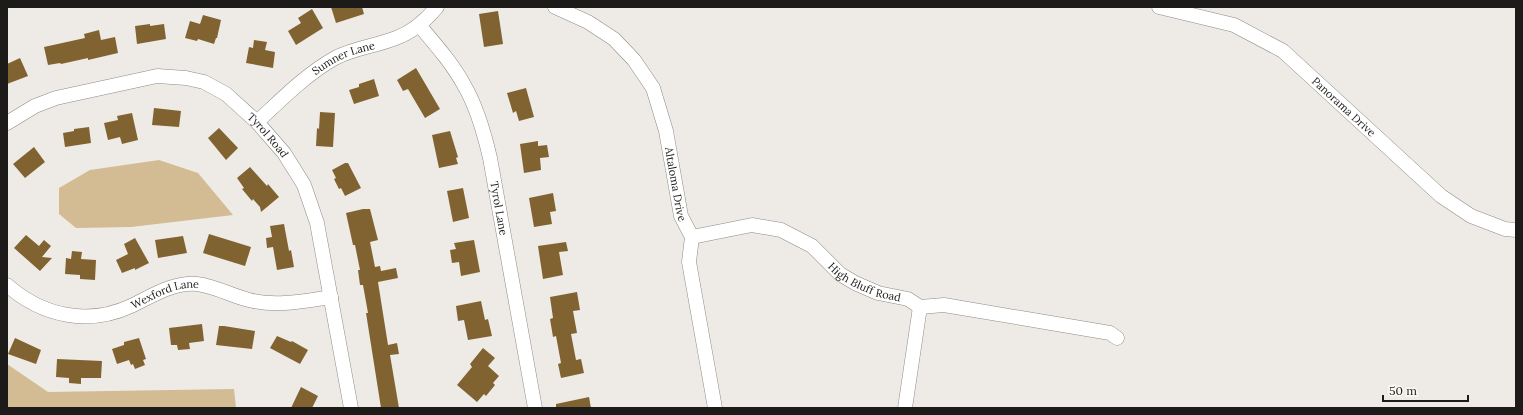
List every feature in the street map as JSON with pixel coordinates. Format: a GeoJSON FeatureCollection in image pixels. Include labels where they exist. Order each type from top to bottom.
{"type":"FeatureCollection","features":[{"type":"Feature","properties":{"kind":"street","name":"Sumner Lane"},"geometry":{"type":"LineString","coordinates":[[257,122],[296,86],[331,61],[349,52],[406,34],[419,25],[437,7]]}},
{"type":"Feature","properties":{"kind":"street","name":"Altaloma Drive"},"geometry":{"type":"LineString","coordinates":[[554,7],[588,22],[614,39],[634,60],[653,88],[666,131],[681,216],[692,237]]}},
{"type":"Feature","properties":{"kind":"street","name":"Panorama Drive"},"geometry":{"type":"LineString","coordinates":[[1159,7],[1234,24],[1283,51],[1441,196],[1471,216],[1505,230],[1516,230]]}},
{"type":"Feature","properties":{"kind":"street","name":"Tyrol Lane"},"geometry":{"type":"LineString","coordinates":[[419,25],[464,85],[479,118],[490,158],[535,408]]}},
{"type":"Feature","properties":{"kind":"street","name":"Tyrol Road"},"geometry":{"type":"LineString","coordinates":[[7,122],[35,106],[56,98],[157,76],[171,76],[204,82],[226,94],[257,122],[284,153],[304,185],[317,223],[351,408]]}},
{"type":"Feature","properties":{"kind":"street","name":"High Bluff Road"},"geometry":{"type":"LineString","coordinates":[[692,237],[752,225],[781,230],[812,246],[840,274],[878,293],[908,299],[920,307]]}},
{"type":"Feature","properties":{"kind":"street"},"geometry":{"type":"LineString","coordinates":[[692,237],[689,262],[715,408]]}},
{"type":"Feature","properties":{"kind":"street","name":"Wexford Lane"},"geometry":{"type":"LineString","coordinates":[[7,285],[29,302],[39,307],[60,315],[76,317],[88,317],[111,313],[131,306],[162,291],[185,285],[197,284],[250,300],[266,302],[283,303],[331,297]]}},
{"type":"Feature","properties":{"kind":"street"},"geometry":{"type":"LineString","coordinates":[[905,408],[920,307],[944,304],[1110,333],[1117,338]]}},
{"type":"Feature","properties":{"kind":"shaded area"},"geometry":{"type":"Polygon","coordinates":[[[159,160],[198,173],[233,215],[131,227],[76,228],[59,214],[59,188],[90,170],[159,160]]]}},
{"type":"Feature","properties":{"kind":"shaded area"},"geometry":{"type":"Polygon","coordinates":[[[7,364],[48,392],[234,389],[236,408],[7,408],[7,364]]]}},
{"type":"Feature","properties":{"kind":"building"},"geometry":{"type":"Polygon","coordinates":[[[331,7],[362,7],[364,14],[336,23],[331,7]]]}},
{"type":"Feature","properties":{"kind":"building"},"geometry":{"type":"Polygon","coordinates":[[[312,9],[323,28],[296,45],[288,31],[301,23],[298,18],[312,9]]]}},
{"type":"Feature","properties":{"kind":"building"},"geometry":{"type":"Polygon","coordinates":[[[498,11],[503,44],[484,47],[479,14],[498,11]]]}},
{"type":"Feature","properties":{"kind":"building"},"geometry":{"type":"Polygon","coordinates":[[[203,15],[221,20],[214,44],[198,39],[197,41],[185,38],[190,21],[200,24],[203,15]]]}},
{"type":"Feature","properties":{"kind":"building"},"geometry":{"type":"Polygon","coordinates":[[[150,24],[150,26],[164,24],[166,39],[137,44],[135,26],[150,24]]]}},
{"type":"Feature","properties":{"kind":"building"},"geometry":{"type":"Polygon","coordinates":[[[99,30],[101,40],[115,37],[118,53],[88,60],[88,58],[61,64],[48,65],[44,47],[85,38],[84,34],[99,30]]]}},
{"type":"Feature","properties":{"kind":"building"},"geometry":{"type":"Polygon","coordinates":[[[254,40],[267,42],[265,50],[275,52],[273,68],[246,63],[249,47],[253,48],[254,40]]]}},
{"type":"Feature","properties":{"kind":"building"},"geometry":{"type":"Polygon","coordinates":[[[20,58],[28,76],[7,84],[7,64],[20,58]]]}},
{"type":"Feature","properties":{"kind":"building"},"geometry":{"type":"Polygon","coordinates":[[[416,68],[440,109],[425,118],[408,89],[403,91],[397,80],[416,68]]]}},
{"type":"Feature","properties":{"kind":"building"},"geometry":{"type":"Polygon","coordinates":[[[374,79],[379,96],[354,104],[349,90],[359,87],[359,84],[374,79]]]}},
{"type":"Feature","properties":{"kind":"building"},"geometry":{"type":"Polygon","coordinates":[[[526,88],[534,117],[519,121],[516,111],[513,113],[507,93],[526,88]]]}},
{"type":"Feature","properties":{"kind":"building"},"geometry":{"type":"Polygon","coordinates":[[[154,108],[181,111],[179,127],[152,125],[154,108]]]}},
{"type":"Feature","properties":{"kind":"building"},"geometry":{"type":"Polygon","coordinates":[[[320,112],[335,113],[333,147],[316,146],[320,112]]]}},
{"type":"Feature","properties":{"kind":"building"},"geometry":{"type":"Polygon","coordinates":[[[132,113],[138,140],[122,144],[120,137],[108,140],[104,123],[118,120],[117,116],[132,113]]]}},
{"type":"Feature","properties":{"kind":"building"},"geometry":{"type":"Polygon","coordinates":[[[89,127],[91,143],[65,147],[63,133],[74,131],[74,129],[89,127]]]}},
{"type":"Feature","properties":{"kind":"building"},"geometry":{"type":"Polygon","coordinates":[[[219,128],[238,148],[226,160],[208,138],[219,128]]]}},
{"type":"Feature","properties":{"kind":"building"},"geometry":{"type":"Polygon","coordinates":[[[450,131],[458,157],[456,158],[458,164],[439,168],[432,135],[450,131]]]}},
{"type":"Feature","properties":{"kind":"building"},"geometry":{"type":"Polygon","coordinates":[[[538,141],[538,146],[547,145],[549,157],[540,158],[541,170],[524,173],[520,144],[538,141]]]}},
{"type":"Feature","properties":{"kind":"building"},"geometry":{"type":"Polygon","coordinates":[[[34,147],[45,162],[25,178],[13,164],[34,147]]]}},
{"type":"Feature","properties":{"kind":"building"},"geometry":{"type":"Polygon","coordinates":[[[345,163],[348,163],[361,188],[345,196],[341,188],[339,189],[334,179],[336,178],[332,170],[345,163]]]}},
{"type":"Feature","properties":{"kind":"building"},"geometry":{"type":"Polygon","coordinates":[[[250,167],[279,197],[261,212],[260,207],[253,199],[252,201],[242,189],[244,188],[237,178],[250,167]]]}},
{"type":"Feature","properties":{"kind":"building"},"geometry":{"type":"Polygon","coordinates":[[[463,188],[469,218],[453,222],[447,191],[463,188]]]}},
{"type":"Feature","properties":{"kind":"building"},"geometry":{"type":"Polygon","coordinates":[[[553,193],[556,211],[550,212],[552,224],[534,227],[529,198],[553,193]]]}},
{"type":"Feature","properties":{"kind":"building"},"geometry":{"type":"Polygon","coordinates":[[[370,209],[378,240],[370,242],[375,267],[380,266],[381,271],[396,268],[398,278],[378,282],[388,345],[397,343],[399,354],[390,355],[399,408],[381,408],[363,285],[360,285],[358,270],[360,270],[346,213],[370,209]]]}},
{"type":"Feature","properties":{"kind":"building"},"geometry":{"type":"Polygon","coordinates":[[[284,224],[289,251],[291,250],[294,267],[277,270],[273,247],[267,248],[266,238],[272,237],[270,226],[284,224]]]}},
{"type":"Feature","properties":{"kind":"building"},"geometry":{"type":"Polygon","coordinates":[[[209,234],[251,247],[245,266],[203,253],[209,234]]]}},
{"type":"Feature","properties":{"kind":"building"},"geometry":{"type":"Polygon","coordinates":[[[26,235],[39,246],[44,240],[51,246],[42,257],[52,258],[40,271],[14,248],[26,235]]]}},
{"type":"Feature","properties":{"kind":"building"},"geometry":{"type":"Polygon","coordinates":[[[183,236],[187,253],[158,258],[155,240],[183,236]]]}},
{"type":"Feature","properties":{"kind":"building"},"geometry":{"type":"Polygon","coordinates":[[[135,238],[149,263],[135,270],[135,268],[122,273],[116,260],[128,254],[124,244],[135,238]]]}},
{"type":"Feature","properties":{"kind":"building"},"geometry":{"type":"Polygon","coordinates":[[[474,240],[480,272],[461,276],[459,262],[452,263],[450,250],[456,249],[454,243],[474,240]]]}},
{"type":"Feature","properties":{"kind":"building"},"geometry":{"type":"Polygon","coordinates":[[[566,242],[568,251],[559,252],[563,275],[543,279],[538,246],[566,242]]]}},
{"type":"Feature","properties":{"kind":"building"},"geometry":{"type":"Polygon","coordinates":[[[72,251],[82,252],[81,259],[96,260],[95,280],[80,279],[80,275],[65,274],[66,258],[71,259],[72,251]]]}},
{"type":"Feature","properties":{"kind":"building"},"geometry":{"type":"Polygon","coordinates":[[[577,292],[580,310],[573,311],[577,333],[571,334],[576,360],[581,359],[584,373],[561,378],[558,364],[561,363],[556,336],[553,337],[550,319],[553,318],[550,297],[577,292]]]}},
{"type":"Feature","properties":{"kind":"building"},"geometry":{"type":"Polygon","coordinates":[[[481,301],[485,320],[488,319],[492,336],[468,340],[464,320],[458,321],[456,306],[481,301]]]}},
{"type":"Feature","properties":{"kind":"building"},"geometry":{"type":"Polygon","coordinates":[[[202,324],[204,341],[189,343],[190,349],[178,350],[177,345],[171,345],[169,328],[202,324]]]}},
{"type":"Feature","properties":{"kind":"building"},"geometry":{"type":"Polygon","coordinates":[[[219,326],[255,331],[252,349],[216,345],[219,326]]]}},
{"type":"Feature","properties":{"kind":"building"},"geometry":{"type":"Polygon","coordinates":[[[277,336],[291,342],[292,341],[308,350],[300,364],[270,348],[277,336]]]}},
{"type":"Feature","properties":{"kind":"building"},"geometry":{"type":"Polygon","coordinates":[[[15,338],[41,350],[36,364],[8,354],[15,338]]]}},
{"type":"Feature","properties":{"kind":"building"},"geometry":{"type":"Polygon","coordinates":[[[139,338],[146,359],[143,360],[145,365],[135,369],[129,360],[117,364],[112,349],[124,345],[124,342],[139,338]]]}},
{"type":"Feature","properties":{"kind":"building"},"geometry":{"type":"Polygon","coordinates":[[[483,348],[495,358],[488,366],[499,376],[493,383],[495,385],[486,396],[484,394],[477,402],[457,385],[472,367],[470,364],[483,348]]]}},
{"type":"Feature","properties":{"kind":"building"},"geometry":{"type":"Polygon","coordinates":[[[57,359],[102,361],[101,378],[81,378],[81,384],[69,383],[69,378],[56,377],[57,359]]]}},
{"type":"Feature","properties":{"kind":"building"},"geometry":{"type":"Polygon","coordinates":[[[301,387],[318,396],[312,408],[291,408],[301,387]]]}},
{"type":"Feature","properties":{"kind":"building"},"geometry":{"type":"Polygon","coordinates":[[[589,397],[591,408],[556,408],[556,404],[589,397]]]}}]}
